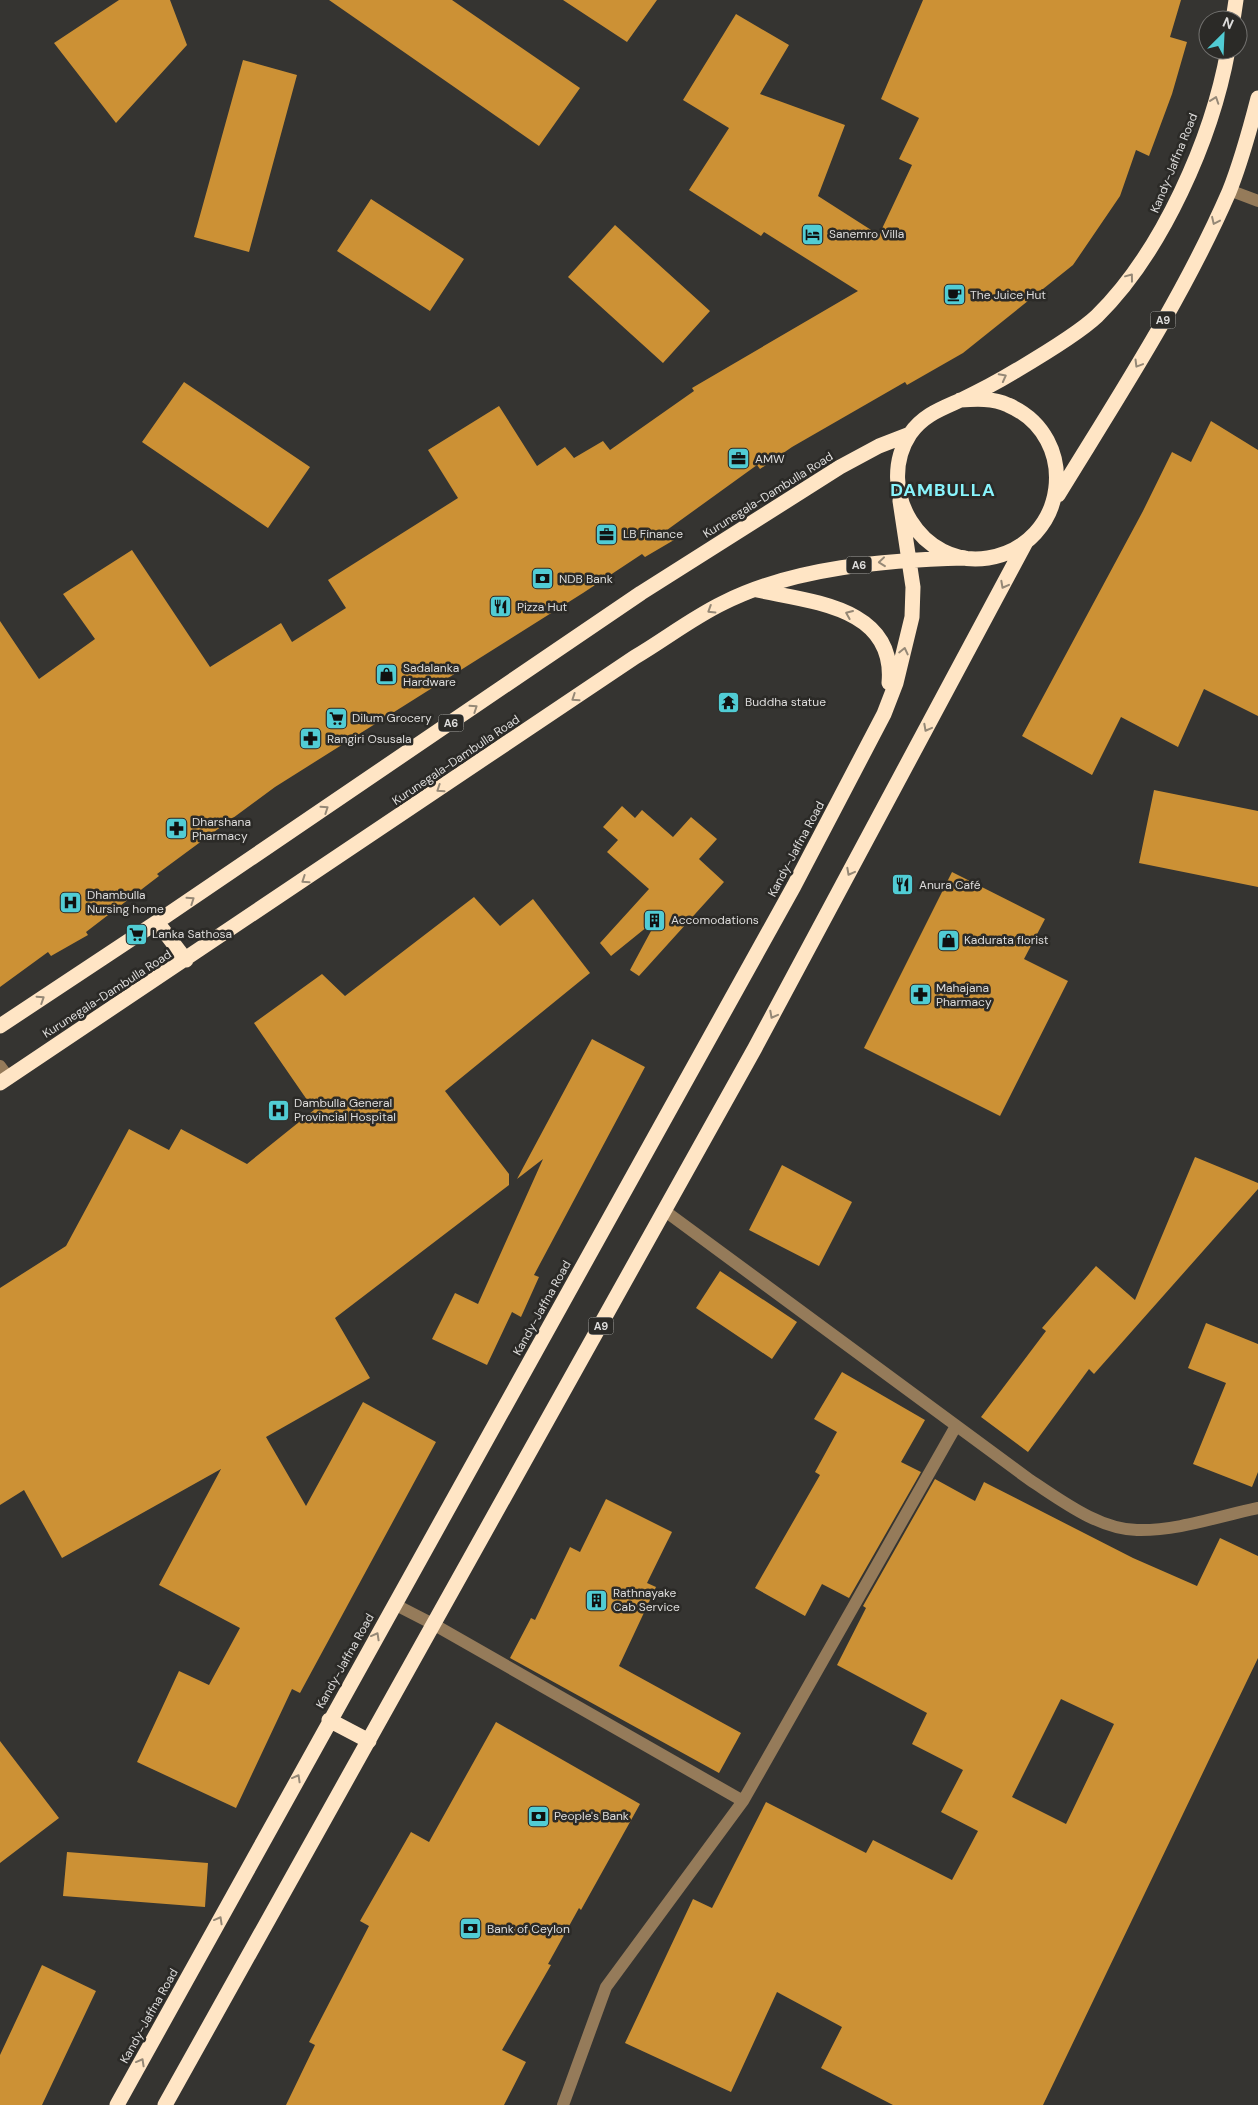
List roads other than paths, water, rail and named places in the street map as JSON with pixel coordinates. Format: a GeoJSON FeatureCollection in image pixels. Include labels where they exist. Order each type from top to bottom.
{"type":"FeatureCollection","features":[{"type":"Feature","properties":{"kind":"highway","name":"Kandy-Jaffna Road"},"geometry":{"type":"LineString","coordinates":[[960,400],[1017,370],[1096,317],[1130,277],[1152,248],[1177,201],[1200,146],[1223,76],[1226,60]]}},
{"type":"Feature","properties":{"kind":"highway","name":"A9"},"geometry":{"type":"LineString","coordinates":[[1054,503],[1143,355],[1203,247],[1229,190],[1258,98]]}},
{"type":"Feature","properties":{"kind":"highway"},"geometry":{"type":"LineString","coordinates":[[984,399],[1008,404],[1028,417],[1044,434],[1054,456],[1058,479],[1054,503],[1043,525],[1026,542],[1008,553],[987,558],[965,558],[944,552],[925,540],[910,523],[900,501],[896,478],[900,455],[910,434],[924,418],[960,400],[984,399]]}},
{"type":"Feature","properties":{"kind":"highway","name":"Kurunegala-Dambulla Road"},"geometry":{"type":"LineString","coordinates":[[0,1026],[158,922],[642,592],[840,467],[879,446],[910,434]]}},
{"type":"Feature","properties":{"kind":"highway","name":"Kandy-Jaffna Road"},"geometry":{"type":"LineString","coordinates":[[117,2105],[329,1720],[789,895],[884,714],[896,683],[912,617],[913,586],[900,501]]}},
{"type":"Feature","properties":{"kind":"highway","name":"A9"},"geometry":{"type":"LineString","coordinates":[[165,2105],[756,1048],[1026,542]]}},
{"type":"Feature","properties":{"kind":"highway","name":"Kurunegala-Dambulla Road"},"geometry":{"type":"LineString","coordinates":[[3,1076],[186,960],[635,658],[722,603],[756,590],[850,566],[910,559],[965,558]]}},
{"type":"Feature","properties":{"kind":"highway"},"geometry":{"type":"LineString","coordinates":[[756,590],[820,604],[849,613],[868,626],[879,637],[889,658],[889,682],[884,714]]}},
{"type":"Feature","properties":{"kind":"highway"},"geometry":{"type":"LineString","coordinates":[[158,922],[186,960]]}},
{"type":"Feature","properties":{"kind":"highway"},"geometry":{"type":"LineString","coordinates":[[329,1720],[370,1741]]}},
{"type":"Feature","properties":{"kind":"street"},"geometry":{"type":"LineString","coordinates":[[1229,190],[1258,201]]}},
{"type":"Feature","properties":{"kind":"street"},"geometry":{"type":"LineString","coordinates":[[665,1210],[956,1426],[1062,1501],[1111,1525],[1136,1530],[1166,1528],[1258,1508]]}},
{"type":"Feature","properties":{"kind":"street"},"geometry":{"type":"LineString","coordinates":[[563,2105],[606,1987],[743,1801],[956,1426]]}},
{"type":"Feature","properties":{"kind":"street"},"geometry":{"type":"LineString","coordinates":[[394,1604],[433,1624],[743,1801]]}},
{"type":"Feature","properties":{"kind":"place","name":"Sanemro Villa"},"geometry":{"type":"Point","coordinates":[813,234]}},
{"type":"Feature","properties":{"kind":"place","name":"The Juice Hut"},"geometry":{"type":"Point","coordinates":[954,295]}},
{"type":"Feature","properties":{"kind":"place","name":"AMW"},"geometry":{"type":"Point","coordinates":[739,459]}},
{"type":"Feature","properties":{"kind":"place","name":"LB Finance"},"geometry":{"type":"Point","coordinates":[607,534]}},
{"type":"Feature","properties":{"kind":"place","name":"NDB Bank"},"geometry":{"type":"Point","coordinates":[543,579]}},
{"type":"Feature","properties":{"kind":"place","name":"Pizza Hut"},"geometry":{"type":"Point","coordinates":[501,607]}},
{"type":"Feature","properties":{"kind":"place","name":"Sadalanka Hardware"},"geometry":{"type":"Point","coordinates":[387,675]}},
{"type":"Feature","properties":{"kind":"place","name":"Buddha statue"},"geometry":{"type":"Point","coordinates":[729,702]}},
{"type":"Feature","properties":{"kind":"place","name":"Dilum Grocery"},"geometry":{"type":"Point","coordinates":[336,718]}},
{"type":"Feature","properties":{"kind":"place","name":"Rangiri Osusala"},"geometry":{"type":"Point","coordinates":[311,739]}},
{"type":"Feature","properties":{"kind":"place","name":"Dharshana Pharmacy"},"geometry":{"type":"Point","coordinates":[176,829]}},
{"type":"Feature","properties":{"kind":"place","name":"Anura Café"},"geometry":{"type":"Point","coordinates":[903,885]}},
{"type":"Feature","properties":{"kind":"place","name":"Dhambulla Nursing home"},"geometry":{"type":"Point","coordinates":[71,902]}},
{"type":"Feature","properties":{"kind":"place","name":"Accomodations"},"geometry":{"type":"Point","coordinates":[655,920]}},
{"type":"Feature","properties":{"kind":"place","name":"Lanka Sathosa"},"geometry":{"type":"Point","coordinates":[136,934]}},
{"type":"Feature","properties":{"kind":"place","name":"Kadurata florist"},"geometry":{"type":"Point","coordinates":[948,940]}},
{"type":"Feature","properties":{"kind":"place","name":"Mahajana Pharmacy"},"geometry":{"type":"Point","coordinates":[920,995]}},
{"type":"Feature","properties":{"kind":"place","name":"Dambulla General Provincial Hospital"},"geometry":{"type":"Point","coordinates":[278,1110]}},
{"type":"Feature","properties":{"kind":"place","name":"Rathnayake Cab Service"},"geometry":{"type":"Point","coordinates":[597,1600]}},
{"type":"Feature","properties":{"kind":"place","name":"People's Bank"},"geometry":{"type":"Point","coordinates":[538,1816]}},
{"type":"Feature","properties":{"kind":"place","name":"Bank of Ceylon"},"geometry":{"type":"Point","coordinates":[471,1929]}},
{"type":"Feature","properties":{"kind":"district","name":"DAMBULLA"},"geometry":{"type":"Point","coordinates":[943,490]}}]}
